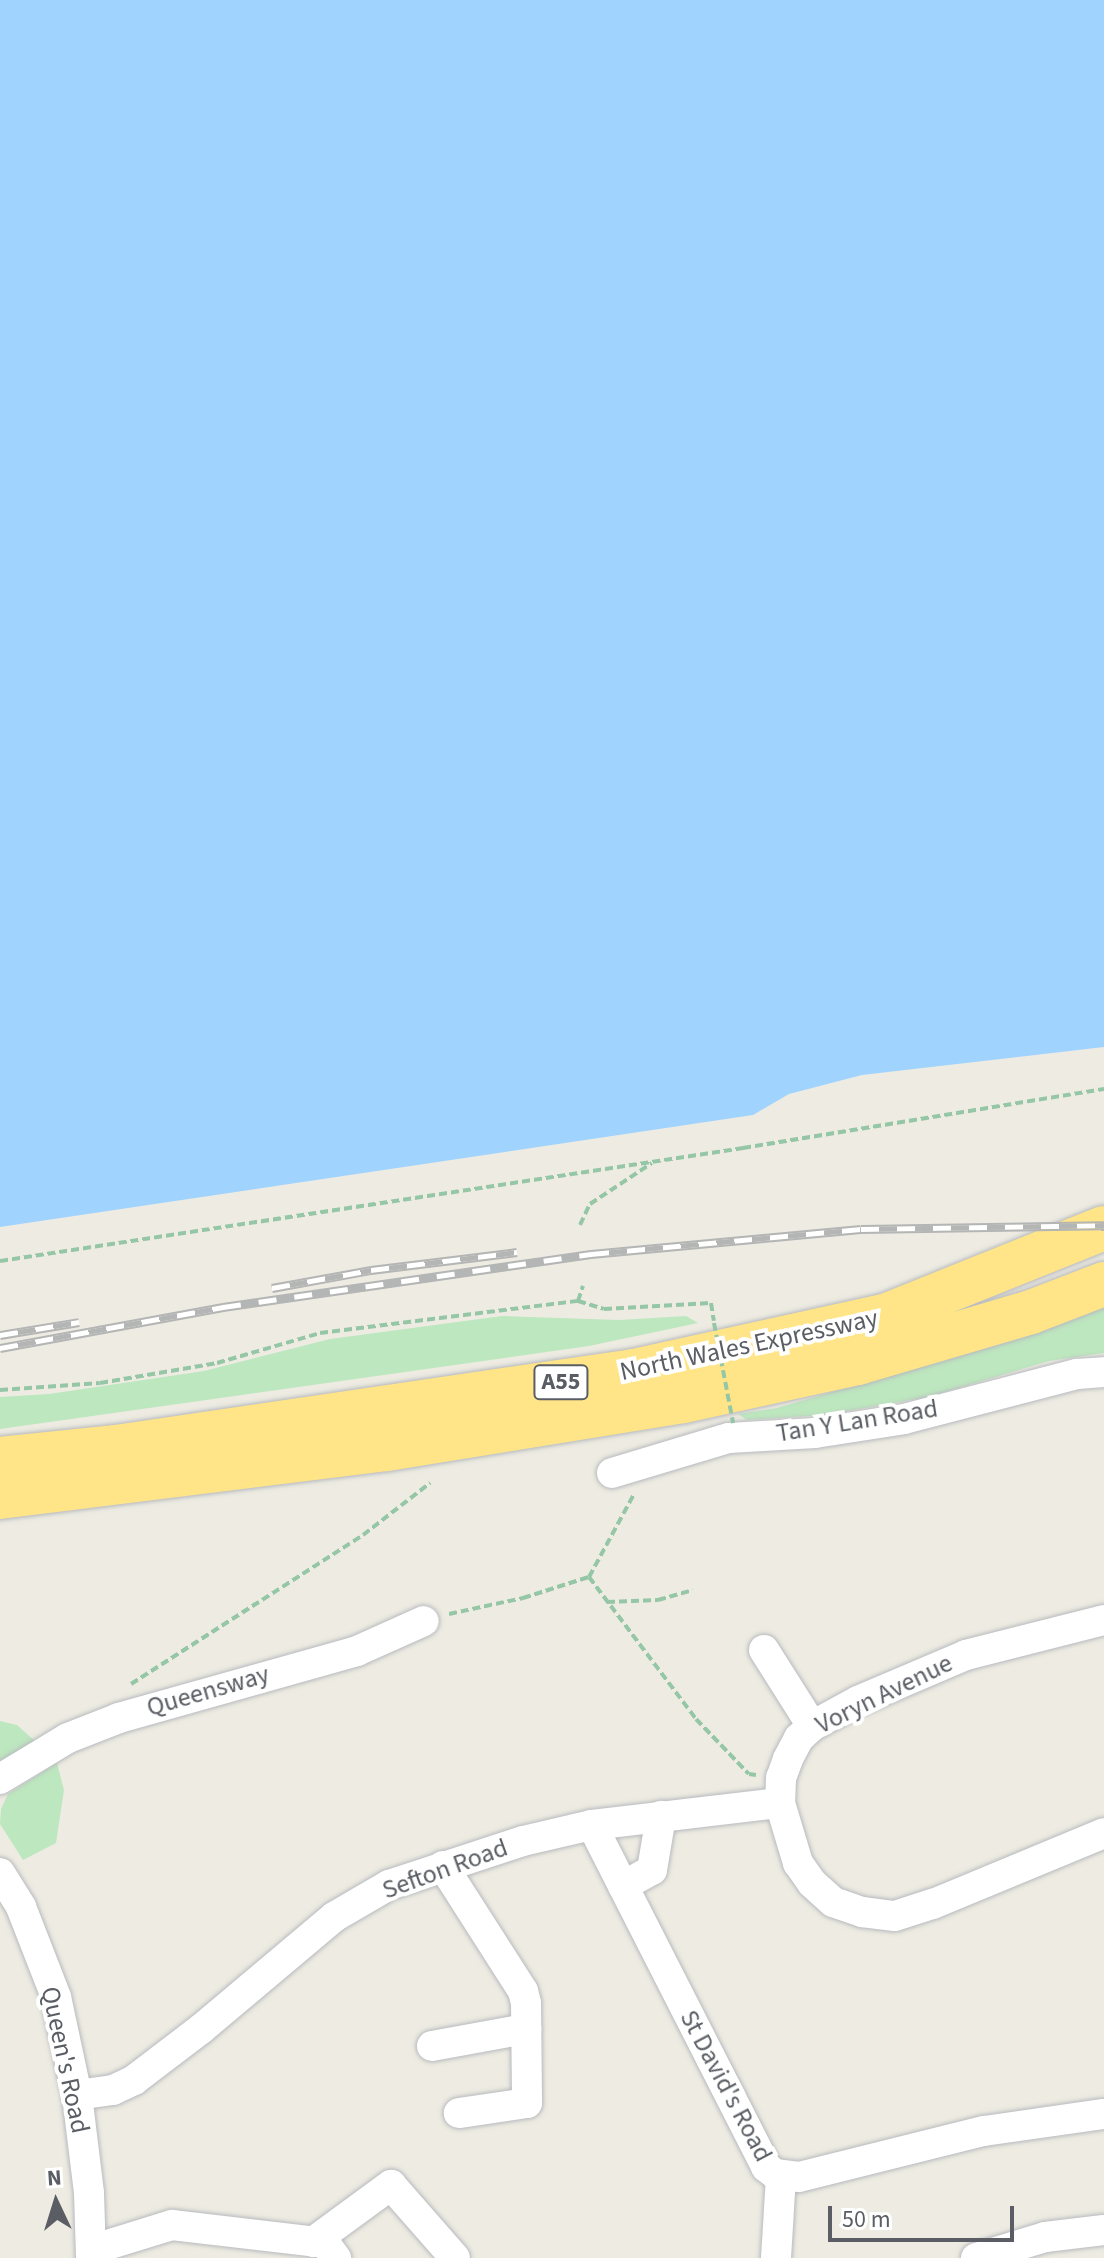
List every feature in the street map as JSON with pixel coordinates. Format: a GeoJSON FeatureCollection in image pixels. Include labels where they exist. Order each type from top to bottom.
{"type":"FeatureCollection","features":[{"type":"Feature","properties":{"kind":"highway","name":"North Wales Expressway"},"geometry":{"type":"LineString","coordinates":[[0,1459],[116,1447],[634,1371],[885,1316],[1104,1228]]}},
{"type":"Feature","properties":{"kind":"highway","name":"North Wales Expressway"},"geometry":{"type":"LineString","coordinates":[[0,1497],[387,1449],[683,1401],[858,1363],[1031,1312],[1104,1284]]}},
{"type":"Feature","properties":{"kind":"street","name":"Tan Y Lan Road"},"geometry":{"type":"LineString","coordinates":[[612,1473],[729,1438],[815,1433],[904,1419],[1063,1377],[1104,1372]]}},
{"type":"Feature","properties":{"kind":"street","name":"Voryn Avenue"},"geometry":{"type":"LineString","coordinates":[[781,1791],[799,1738],[812,1726],[858,1701],[966,1655],[1104,1620]]}},
{"type":"Feature","properties":{"kind":"street","name":"Queensway"},"geometry":{"type":"LineString","coordinates":[[0,1779],[68,1738],[119,1718],[357,1651],[424,1621]]}},
{"type":"Feature","properties":{"kind":"street"},"geometry":{"type":"LineString","coordinates":[[764,1650],[812,1726]]}},
{"type":"Feature","properties":{"kind":"street","name":"Sefton Road"},"geometry":{"type":"LineString","coordinates":[[77,2095],[113,2090],[134,2080],[201,2029],[334,1917],[389,1885],[443,1866],[592,1825],[661,1816],[781,1791]]}},
{"type":"Feature","properties":{"kind":"street"},"geometry":{"type":"LineString","coordinates":[[781,1791],[798,1863],[812,1883],[833,1902],[862,1912],[895,1916],[933,1904],[1104,1833]]}},
{"type":"Feature","properties":{"kind":"street"},"geometry":{"type":"LineString","coordinates":[[623,1886],[652,1870],[661,1816]]}},
{"type":"Feature","properties":{"kind":"street","name":"St David's Road"},"geometry":{"type":"LineString","coordinates":[[592,1825],[766,2167],[781,2177],[799,2177],[984,2131],[1104,2114]]}},
{"type":"Feature","properties":{"kind":"street"},"geometry":{"type":"LineString","coordinates":[[443,1866],[523,1991],[526,2029],[527,2103],[459,2113]]}},
{"type":"Feature","properties":{"kind":"street","name":"Queen's Road"},"geometry":{"type":"LineString","coordinates":[[0,1873],[10,1916],[56,1997],[77,2095],[89,2193],[91,2254]]}},
{"type":"Feature","properties":{"kind":"street"},"geometry":{"type":"LineString","coordinates":[[432,2046],[526,2029]]}},
{"type":"Feature","properties":{"kind":"street"},"geometry":{"type":"LineString","coordinates":[[776,2258],[781,2177]]}},
{"type":"Feature","properties":{"kind":"street"},"geometry":{"type":"LineString","coordinates":[[91,2254],[172,2225],[324,2250],[391,2185],[455,2258]]}},
{"type":"Feature","properties":{"kind":"street"},"geometry":{"type":"LineString","coordinates":[[976,2258],[1045,2237],[1104,2230]]}},
{"type":"Feature","properties":{"kind":"path"},"geometry":{"type":"LineString","coordinates":[[0,1261],[1104,1089]]}},
{"type":"Feature","properties":{"kind":"path"},"geometry":{"type":"LineString","coordinates":[[580,1225],[590,1204],[655,1161]]}},
{"type":"Feature","properties":{"kind":"path"},"geometry":{"type":"LineString","coordinates":[[578,1301],[583,1286]]}},
{"type":"Feature","properties":{"kind":"path"},"geometry":{"type":"LineString","coordinates":[[0,1390],[100,1383],[217,1363],[320,1333],[578,1301],[604,1309],[711,1303],[733,1423]]}},
{"type":"Feature","properties":{"kind":"path"},"geometry":{"type":"LineString","coordinates":[[424,1621],[523,1598],[589,1577],[652,1461]]}},
{"type":"Feature","properties":{"kind":"path"},"geometry":{"type":"LineString","coordinates":[[126,1687],[363,1535],[430,1483]]}},
{"type":"Feature","properties":{"kind":"path"},"geometry":{"type":"LineString","coordinates":[[589,1577],[696,1719],[749,1774],[781,1791]]}},
{"type":"Feature","properties":{"kind":"path"},"geometry":{"type":"LineString","coordinates":[[607,1602],[658,1600],[693,1590]]}},
{"type":"Feature","properties":{"kind":"green space"},"geometry":{"type":"Polygon","coordinates":[[[1104,1303],[1104,1353],[1049,1361],[928,1397],[825,1415],[747,1420],[738,1414],[777,1408],[1006,1341],[1104,1303]]]}},
{"type":"Feature","properties":{"kind":"green space"},"geometry":{"type":"Polygon","coordinates":[[[502,1316],[619,1320],[686,1316],[698,1323],[589,1346],[0,1429],[0,1397],[49,1394],[204,1371],[330,1339],[502,1316]]]}},
{"type":"Feature","properties":{"kind":"green space"},"geometry":{"type":"Polygon","coordinates":[[[0,1721],[17,1725],[35,1741],[0,1761],[0,1721]]]}},
{"type":"Feature","properties":{"kind":"green space"},"geometry":{"type":"Polygon","coordinates":[[[57,1763],[64,1790],[56,1843],[23,1860],[0,1824],[1,1809],[8,1794],[57,1763]]]}},
{"type":"Feature","properties":{"kind":"water"},"geometry":{"type":"Polygon","coordinates":[[[0,0],[1104,0],[1104,1047],[862,1075],[789,1094],[753,1115],[0,1227],[0,0]]]}},
{"type":"Feature","properties":{"kind":"railway"},"geometry":{"type":"LineString","coordinates":[[0,1348],[223,1307],[591,1254],[861,1229],[1104,1225]]}},
{"type":"Feature","properties":{"kind":"railway"},"geometry":{"type":"LineString","coordinates":[[272,1288],[371,1270],[517,1252]]}},
{"type":"Feature","properties":{"kind":"railway"},"geometry":{"type":"LineString","coordinates":[[0,1335],[79,1322]]}}]}
